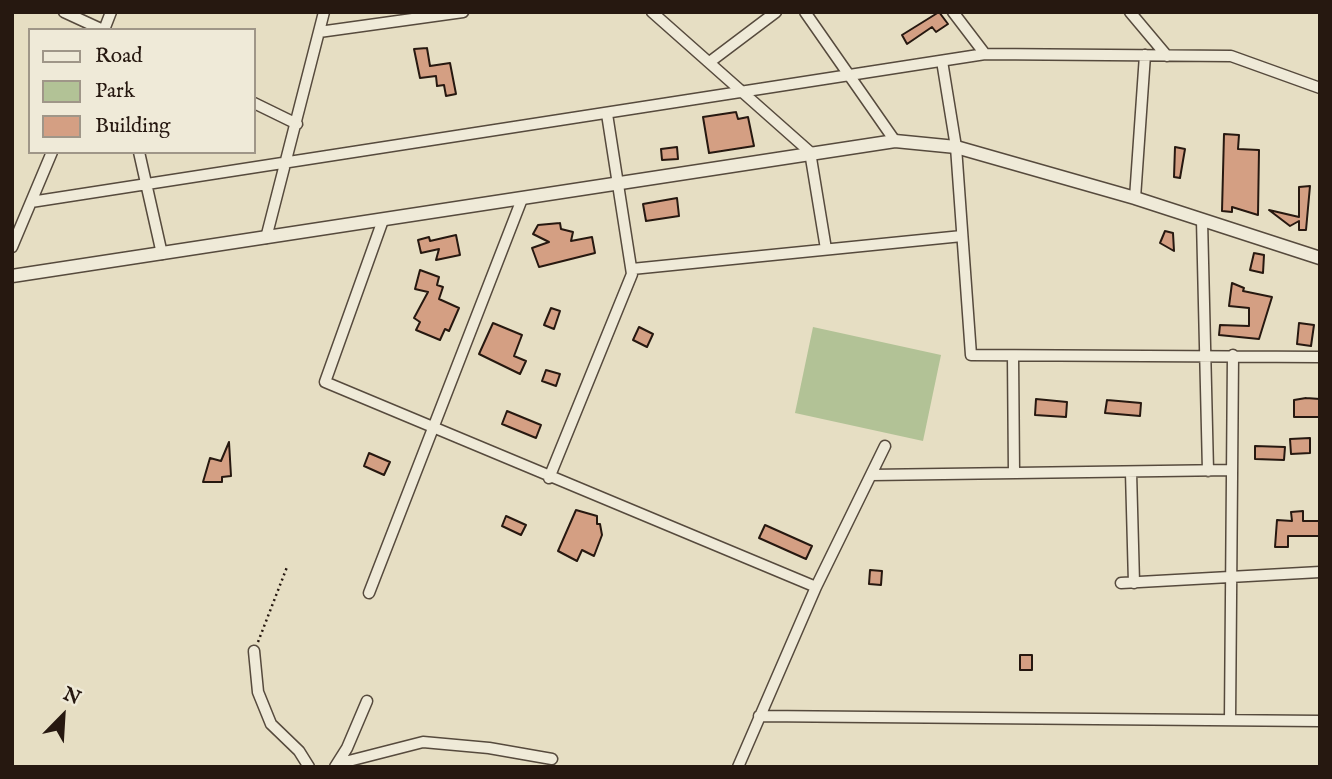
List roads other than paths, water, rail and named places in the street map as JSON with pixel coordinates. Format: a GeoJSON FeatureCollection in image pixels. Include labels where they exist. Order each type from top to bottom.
{"type":"FeatureCollection","features":[{"type":"Feature","properties":{"kind":"street"},"geometry":{"type":"LineString","coordinates":[[64,12],[100,28]]}},
{"type":"Feature","properties":{"kind":"street"},"geometry":{"type":"LineString","coordinates":[[266,238],[298,124],[324,12]]}},
{"type":"Feature","properties":{"kind":"street"},"geometry":{"type":"LineString","coordinates":[[319,32],[463,12]]}},
{"type":"Feature","properties":{"kind":"street"},"geometry":{"type":"LineString","coordinates":[[652,12],[746,92],[810,152],[826,249]]}},
{"type":"Feature","properties":{"kind":"street"},"geometry":{"type":"LineString","coordinates":[[711,61],[776,12]]}},
{"type":"Feature","properties":{"kind":"street"},"geometry":{"type":"LineString","coordinates":[[805,12],[895,141]]}},
{"type":"Feature","properties":{"kind":"street"},"geometry":{"type":"LineString","coordinates":[[953,12],[985,54]]}},
{"type":"Feature","properties":{"kind":"street"},"geometry":{"type":"LineString","coordinates":[[1130,12],[1167,56]]}},
{"type":"Feature","properties":{"kind":"street"},"geometry":{"type":"LineString","coordinates":[[31,202],[985,54],[1231,56],[1320,89]]}},
{"type":"Feature","properties":{"kind":"street"},"geometry":{"type":"LineString","coordinates":[[1135,198],[1144,55]]}},
{"type":"Feature","properties":{"kind":"street"},"geometry":{"type":"LineString","coordinates":[[942,61],[956,147],[971,355],[1205,354],[1320,357]]}},
{"type":"Feature","properties":{"kind":"street"},"geometry":{"type":"LineString","coordinates":[[256,104],[298,124]]}},
{"type":"Feature","properties":{"kind":"street"},"geometry":{"type":"LineString","coordinates":[[549,478],[632,274],[607,114]]}},
{"type":"Feature","properties":{"kind":"street"},"geometry":{"type":"LineString","coordinates":[[12,276],[895,141],[956,147],[1135,198],[1320,258]]}},
{"type":"Feature","properties":{"kind":"street"},"geometry":{"type":"LineString","coordinates":[[12,247],[51,154]]}},
{"type":"Feature","properties":{"kind":"street"},"geometry":{"type":"LineString","coordinates":[[140,154],[162,254]]}},
{"type":"Feature","properties":{"kind":"street"},"geometry":{"type":"LineString","coordinates":[[369,593],[435,429],[522,199]]}},
{"type":"Feature","properties":{"kind":"street"},"geometry":{"type":"LineString","coordinates":[[383,220],[325,382],[549,478],[816,587]]}},
{"type":"Feature","properties":{"kind":"street"},"geometry":{"type":"LineString","coordinates":[[1202,220],[1208,471]]}},
{"type":"Feature","properties":{"kind":"street"},"geometry":{"type":"LineString","coordinates":[[632,269],[962,236]]}},
{"type":"Feature","properties":{"kind":"street"},"geometry":{"type":"LineString","coordinates":[[1230,720],[1229,577],[1233,355]]}},
{"type":"Feature","properties":{"kind":"street"},"geometry":{"type":"LineString","coordinates":[[1013,356],[1014,473]]}},
{"type":"Feature","properties":{"kind":"street"},"geometry":{"type":"LineString","coordinates":[[738,767],[816,587],[885,446]]}},
{"type":"Feature","properties":{"kind":"street"},"geometry":{"type":"LineString","coordinates":[[871,475],[1232,470]]}},
{"type":"Feature","properties":{"kind":"street"},"geometry":{"type":"LineString","coordinates":[[1131,472],[1134,583]]}},
{"type":"Feature","properties":{"kind":"street"},"geometry":{"type":"LineString","coordinates":[[1122,583],[1320,572]]}},
{"type":"Feature","properties":{"kind":"street"},"geometry":{"type":"LineString","coordinates":[[254,651],[258,691],[271,724],[299,751],[309,767]]}},
{"type":"Feature","properties":{"kind":"street"},"geometry":{"type":"LineString","coordinates":[[336,766],[348,748],[367,702]]}},
{"type":"Feature","properties":{"kind":"street"},"geometry":{"type":"LineString","coordinates":[[759,716],[1320,721]]}},
{"type":"Feature","properties":{"kind":"street"},"geometry":{"type":"LineString","coordinates":[[336,766],[422,742],[489,748],[552,759]]}}]}
